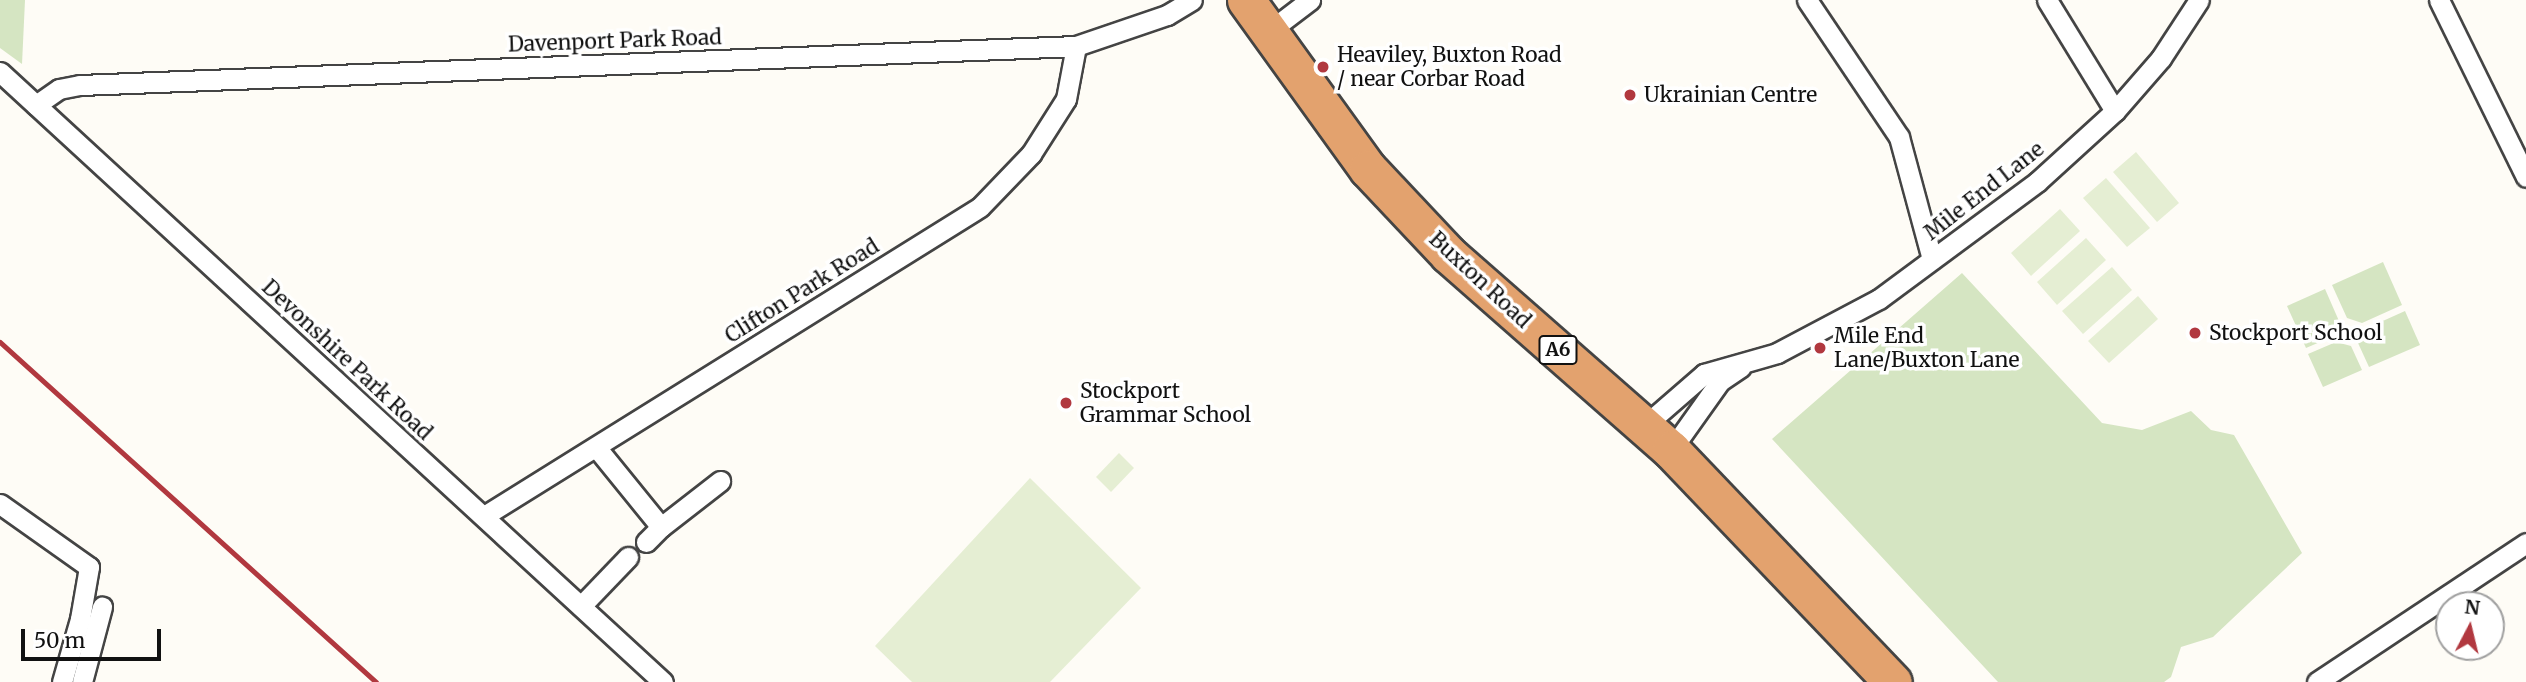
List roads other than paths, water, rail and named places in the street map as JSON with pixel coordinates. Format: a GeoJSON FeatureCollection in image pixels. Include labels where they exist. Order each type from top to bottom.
{"type":"FeatureCollection","features":[{"type":"Feature","properties":{"kind":"highway","name":"Buxton Road"},"geometry":{"type":"LineString","coordinates":[[1246,0],[1368,169],[1441,246],[1671,450],[1892,682]]}},
{"type":"Feature","properties":{"kind":"street","name":"Davenport Park Road"},"geometry":{"type":"LineString","coordinates":[[36,105],[59,89],[80,85],[1076,46],[1167,15],[1192,0]]}},
{"type":"Feature","properties":{"kind":"street"},"geometry":{"type":"LineString","coordinates":[[1268,32],[1310,0]]}},
{"type":"Feature","properties":{"kind":"street"},"geometry":{"type":"LineString","coordinates":[[1807,0],[1899,137],[1932,259]]}},
{"type":"Feature","properties":{"kind":"street"},"geometry":{"type":"LineString","coordinates":[[2047,0],[2115,111]]}},
{"type":"Feature","properties":{"kind":"street","name":"Mile End Lane"},"geometry":{"type":"LineString","coordinates":[[1643,427],[1704,373],[1750,360],[1823,331],[1879,299],[2037,182],[2115,111],[2161,58],[2199,0]]}},
{"type":"Feature","properties":{"kind":"street"},"geometry":{"type":"LineString","coordinates":[[2439,0],[2526,177]]}},
{"type":"Feature","properties":{"kind":"street","name":"Clifton Park Road"},"geometry":{"type":"LineString","coordinates":[[484,516],[980,207],[1031,154],[1066,99],[1076,46]]}},
{"type":"Feature","properties":{"kind":"street","name":"Devonshire Park Road"},"geometry":{"type":"LineString","coordinates":[[0,72],[663,682]]}},
{"type":"Feature","properties":{"kind":"street","name":"Mile End Lane"},"geometry":{"type":"LineString","coordinates":[[1671,450],[1720,381],[1750,360]]}},
{"type":"Feature","properties":{"kind":"street"},"geometry":{"type":"LineString","coordinates":[[596,447],[662,527]]}},
{"type":"Feature","properties":{"kind":"street"},"geometry":{"type":"LineString","coordinates":[[646,542],[720,481]]}},
{"type":"Feature","properties":{"kind":"street"},"geometry":{"type":"LineString","coordinates":[[0,503],[89,567],[80,619],[62,682]]}},
{"type":"Feature","properties":{"kind":"street"},"geometry":{"type":"LineString","coordinates":[[2317,682],[2525,546]]}},
{"type":"Feature","properties":{"kind":"street"},"geometry":{"type":"LineString","coordinates":[[581,606],[628,557]]}},
{"type":"Feature","properties":{"kind":"street"},"geometry":{"type":"LineString","coordinates":[[82,682],[102,607]]}},
{"type":"Feature","properties":{"kind":"railway"},"geometry":{"type":"LineString","coordinates":[[0,342],[376,682]]}},
{"type":"Feature","properties":{"kind":"place","name":"Heaviley, Buxton Road / near Corbar Road"},"geometry":{"type":"Point","coordinates":[1323,67]}},
{"type":"Feature","properties":{"kind":"place","name":"Ukrainian Centre"},"geometry":{"type":"Point","coordinates":[1630,95]}},
{"type":"Feature","properties":{"kind":"place","name":"Stockport School"},"geometry":{"type":"Point","coordinates":[2195,333]}},
{"type":"Feature","properties":{"kind":"place","name":"Mile End Lane/Buxton Lane"},"geometry":{"type":"Point","coordinates":[1820,348]}},
{"type":"Feature","properties":{"kind":"place","name":"Stockport Grammar School"},"geometry":{"type":"Point","coordinates":[1066,403]}}]}
